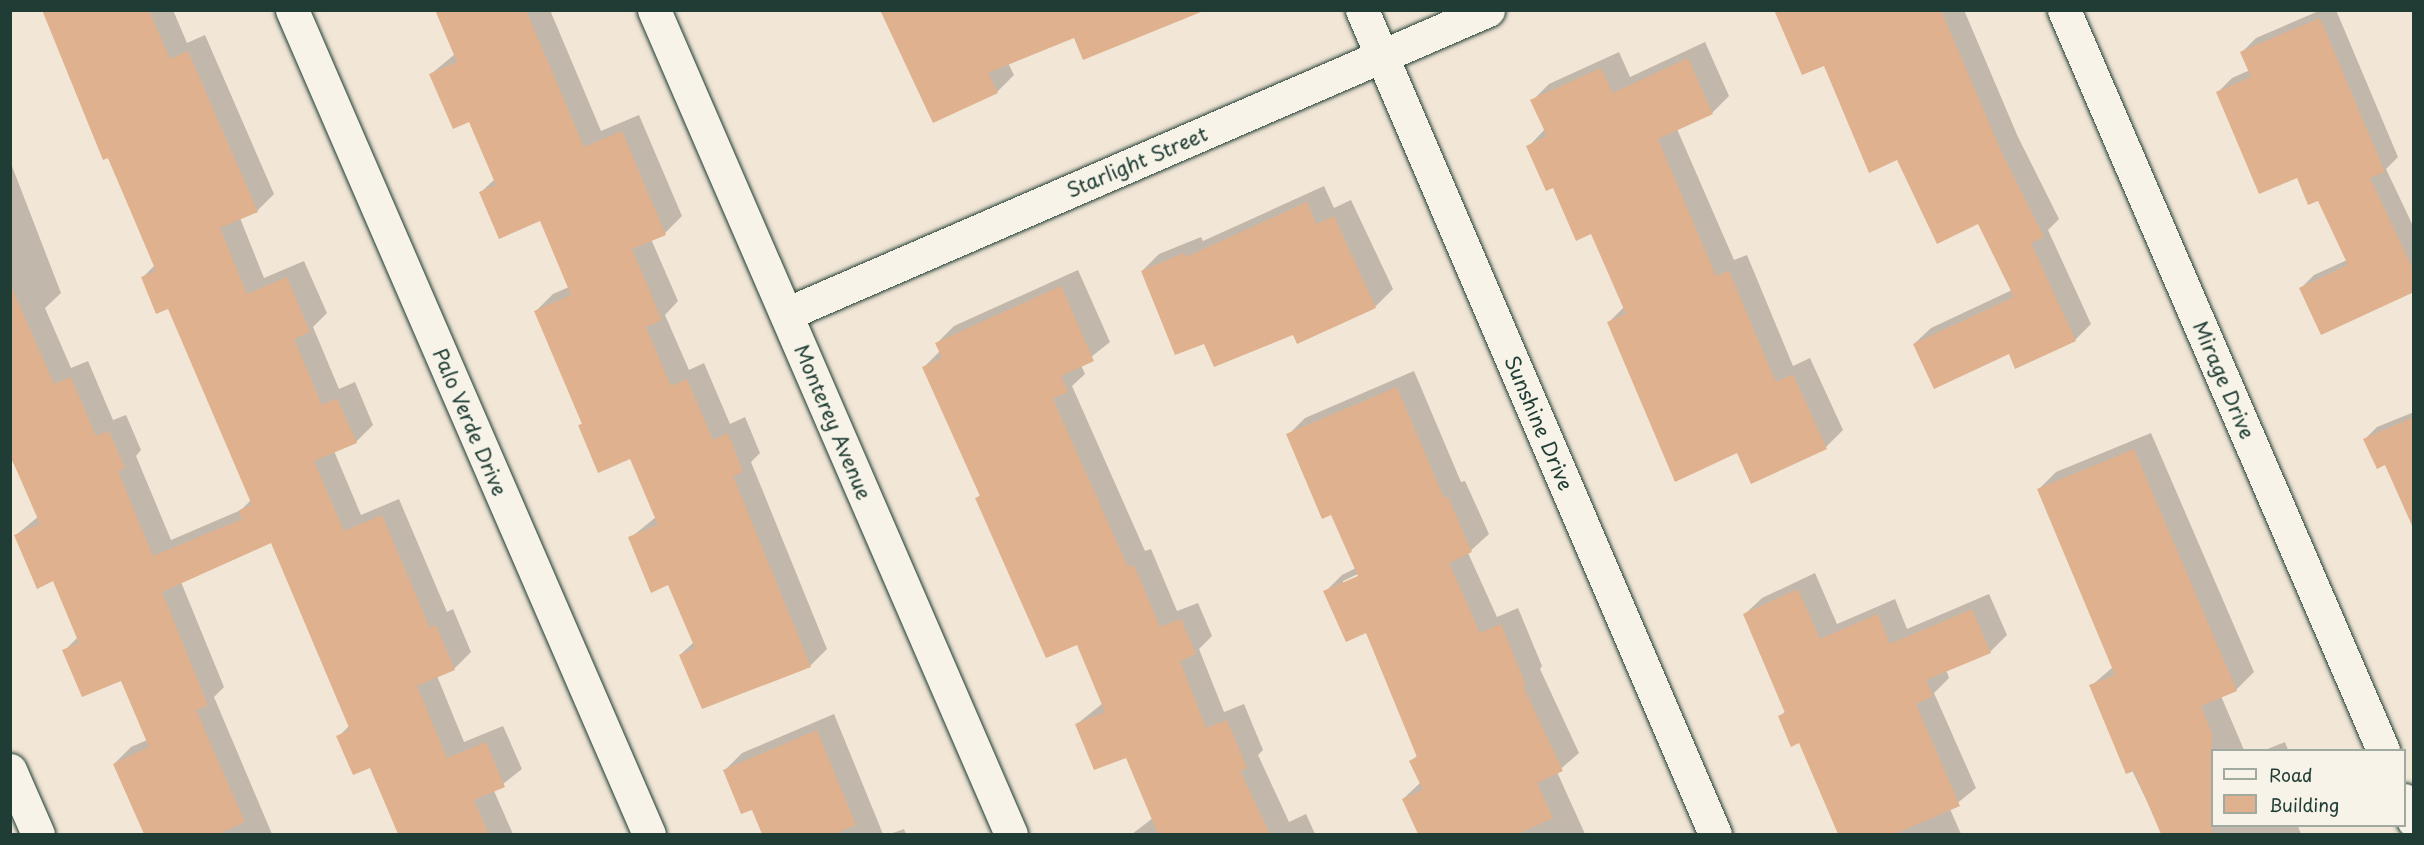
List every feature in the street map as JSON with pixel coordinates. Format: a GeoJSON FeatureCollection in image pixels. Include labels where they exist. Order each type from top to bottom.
{"type":"FeatureCollection","features":[{"type":"Feature","properties":{"kind":"street","name":"Palo Verde Drive"},"geometry":{"type":"LineString","coordinates":[[292,10],[649,834]]}},
{"type":"Feature","properties":{"kind":"street","name":"Monterey Avenue"},"geometry":{"type":"LineString","coordinates":[[654,10],[1011,834]]}},
{"type":"Feature","properties":{"kind":"street","name":"Sunshine Drive"},"geometry":{"type":"LineString","coordinates":[[1362,10],[1715,834]]}},
{"type":"Feature","properties":{"kind":"street","name":"Starlight Street"},"geometry":{"type":"LineString","coordinates":[[786,314],[1488,10]]}},
{"type":"Feature","properties":{"kind":"street","name":"Mirage Drive"},"geometry":{"type":"LineString","coordinates":[[2064,10],[2383,749]]}},
{"type":"Feature","properties":{"kind":"street"},"geometry":{"type":"LineString","coordinates":[[10,770],[38,834]]}},
{"type":"Feature","properties":{"kind":"street"},"geometry":{"type":"LineString","coordinates":[[2406,804],[2414,821]]}},
{"type":"Feature","properties":{"kind":"building"},"geometry":{"type":"Polygon","coordinates":[[[42,10],[149,10],[170,59],[188,51],[258,212],[220,228],[247,294],[287,277],[310,332],[294,339],[322,405],[337,398],[357,443],[314,461],[344,531],[382,515],[430,628],[436,625],[455,670],[417,686],[447,758],[486,742],[505,787],[474,800],[489,834],[398,834],[370,768],[353,775],[336,736],[350,730],[271,543],[162,592],[208,705],[196,710],[245,822],[218,834],[144,834],[113,764],[149,747],[121,681],[82,697],[62,650],[79,643],[53,581],[37,589],[14,535],[40,524],[10,455],[10,283],[54,384],[71,377],[96,436],[109,431],[125,468],[118,471],[153,556],[242,519],[239,510],[252,505],[168,309],[156,314],[141,277],[156,271],[108,158],[103,160],[42,10]]]}},
{"type":"Feature","properties":{"kind":"building"},"geometry":{"type":"Polygon","coordinates":[[[435,10],[526,10],[584,147],[622,131],[666,235],[632,249],[662,320],[646,327],[671,386],[687,379],[713,440],[728,433],[743,472],[733,476],[811,667],[702,709],[679,655],[695,648],[668,585],[651,593],[628,537],[658,525],[630,459],[598,473],[578,425],[582,424],[534,311],[571,295],[540,221],[499,239],[479,192],[496,185],[469,122],[453,129],[429,74],[457,62],[435,10]]]}},
{"type":"Feature","properties":{"kind":"building"},"geometry":{"type":"Polygon","coordinates":[[[880,10],[1201,10],[1201,12],[1083,60],[1074,38],[988,73],[998,93],[933,123],[880,10]]]}},
{"type":"Feature","properties":{"kind":"building"},"geometry":{"type":"Polygon","coordinates":[[[1774,10],[1941,10],[2002,153],[2044,237],[2031,243],[2076,341],[2015,369],[2009,354],[1934,389],[1913,344],[2014,297],[1978,224],[1937,244],[1897,160],[1869,173],[1824,66],[1802,75],[1774,10]]]}},
{"type":"Feature","properties":{"kind":"building"},"geometry":{"type":"Polygon","coordinates":[[[2320,18],[2385,172],[2370,178],[2414,271],[2414,292],[2321,335],[2299,288],[2348,265],[2318,201],[2308,205],[2297,178],[2259,194],[2216,92],[2251,77],[2240,52],[2320,18]]]}},
{"type":"Feature","properties":{"kind":"building"},"geometry":{"type":"Polygon","coordinates":[[[1688,58],[1713,114],[1658,139],[1716,276],[1729,271],[1776,382],[1793,374],[1827,449],[1751,484],[1737,453],[1675,482],[1607,322],[1626,314],[1591,234],[1576,241],[1553,188],[1546,191],[1526,146],[1547,136],[1530,100],[1601,68],[1613,93],[1688,58]]]}},
{"type":"Feature","properties":{"kind":"building"},"geometry":{"type":"Polygon","coordinates":[[[1307,202],[1316,224],[1334,216],[1376,308],[1297,344],[1293,335],[1214,367],[1204,344],[1175,355],[1141,271],[1184,253],[1186,257],[1307,202]]]}},
{"type":"Feature","properties":{"kind":"building"},"geometry":{"type":"Polygon","coordinates":[[[1061,286],[1094,361],[1061,376],[1068,392],[1053,399],[1128,567],[1134,565],[1160,627],[1181,619],[1196,654],[1180,661],[1206,728],[1227,720],[1247,768],[1240,771],[1270,834],[1158,834],[1126,758],[1094,770],[1075,724],[1105,712],[1077,645],[1046,658],[975,498],[980,496],[922,367],[942,358],[935,343],[1061,286]]]}},
{"type":"Feature","properties":{"kind":"building"},"geometry":{"type":"Polygon","coordinates":[[[1397,387],[1444,498],[1448,497],[1472,552],[1449,563],[1480,633],[1501,624],[1526,685],[1523,686],[1563,771],[1537,783],[1553,818],[1518,834],[1418,834],[1402,799],[1423,790],[1409,761],[1417,757],[1366,633],[1346,642],[1323,591],[1358,576],[1331,515],[1322,519],[1286,434],[1397,387]]]}},
{"type":"Feature","properties":{"kind":"building"},"geometry":{"type":"Polygon","coordinates":[[[2414,417],[2414,530],[2385,465],[2377,469],[2363,439],[2414,417]]]}},
{"type":"Feature","properties":{"kind":"building"},"geometry":{"type":"Polygon","coordinates":[[[2134,449],[2237,691],[2201,706],[2212,734],[2212,834],[2161,834],[2134,771],[2126,774],[2089,685],[2115,675],[2037,489],[2134,449]]]}},
{"type":"Feature","properties":{"kind":"building"},"geometry":{"type":"Polygon","coordinates":[[[1798,589],[1820,639],[1878,614],[1890,644],[1972,609],[1991,653],[1926,680],[1933,696],[1916,704],[1960,806],[1895,834],[1838,834],[1799,743],[1791,747],[1778,716],[1785,713],[1743,614],[1798,589]]]}},
{"type":"Feature","properties":{"kind":"building"},"geometry":{"type":"Polygon","coordinates":[[[817,730],[856,825],[834,834],[762,834],[752,810],[741,814],[723,770],[817,730]]]}}]}
